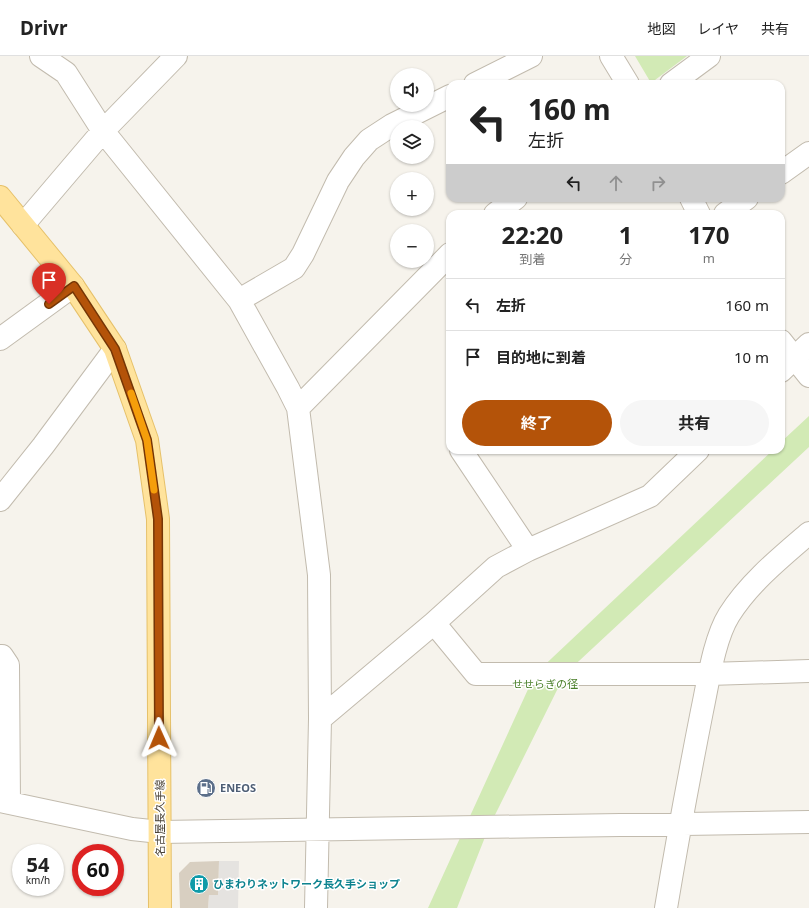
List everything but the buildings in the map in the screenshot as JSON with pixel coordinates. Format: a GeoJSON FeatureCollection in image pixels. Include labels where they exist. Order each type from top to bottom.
{"type":"FeatureCollection","features":[{"type":"Feature","properties":{"kind":"main road","name":"名古屋長久手線"},"geometry":{"type":"LineString","coordinates":[[0,197],[74,286],[115,349],[147,440],[158,519],[160,908]]}},
{"type":"Feature","properties":{"kind":"street"},"geometry":{"type":"LineString","coordinates":[[42,56],[70,64],[103,131],[239,300],[298,408],[319,575],[320,719],[316,908]]}},
{"type":"Feature","properties":{"kind":"street"},"geometry":{"type":"LineString","coordinates":[[23,225],[103,131],[176,56]]}},
{"type":"Feature","properties":{"kind":"street"},"geometry":{"type":"LineString","coordinates":[[483,80],[531,56]]}},
{"type":"Feature","properties":{"kind":"street"},"geometry":{"type":"LineString","coordinates":[[611,56],[626,80]]}},
{"type":"Feature","properties":{"kind":"street"},"geometry":{"type":"LineString","coordinates":[[677,80],[710,56]]}},
{"type":"Feature","properties":{"kind":"street"},"geometry":{"type":"LineString","coordinates":[[239,300],[294,268],[303,254],[338,181],[354,157],[369,140],[392,125],[446,98]]}},
{"type":"Feature","properties":{"kind":"street"},"geometry":{"type":"LineString","coordinates":[[785,170],[809,153]]}},
{"type":"Feature","properties":{"kind":"street"},"geometry":{"type":"LineString","coordinates":[[500,210],[511,202]]}},
{"type":"Feature","properties":{"kind":"street"},"geometry":{"type":"LineString","coordinates":[[730,210],[742,202]]}},
{"type":"Feature","properties":{"kind":"street"},"geometry":{"type":"LineString","coordinates":[[298,408],[446,258]]}},
{"type":"Feature","properties":{"kind":"street"},"geometry":{"type":"LineString","coordinates":[[0,339],[74,286]]}},
{"type":"Feature","properties":{"kind":"street"},"geometry":{"type":"LineString","coordinates":[[785,346],[809,376]]}},
{"type":"Feature","properties":{"kind":"street"},"geometry":{"type":"LineString","coordinates":[[0,500],[43,446],[115,349]]}},
{"type":"Feature","properties":{"kind":"street"},"geometry":{"type":"LineString","coordinates":[[464,454],[528,550]]}},
{"type":"Feature","properties":{"kind":"street"},"geometry":{"type":"LineString","coordinates":[[320,719],[434,623],[496,567],[528,550],[650,496],[694,454]]}},
{"type":"Feature","properties":{"kind":"street"},"geometry":{"type":"LineString","coordinates":[[666,908],[679,824],[709,674],[717,642],[728,616],[746,592],[768,569],[809,533]]}},
{"type":"Feature","properties":{"kind":"street"},"geometry":{"type":"LineString","coordinates":[[434,623],[476,674],[709,674],[809,671]]}},
{"type":"Feature","properties":{"kind":"street"},"geometry":{"type":"LineString","coordinates":[[0,656],[2,656],[8,665],[4,802],[132,829],[160,832],[317,831],[809,822]]}},
{"type":"Feature","properties":{"kind":"green space"},"geometry":{"type":"Polygon","coordinates":[[[635,56],[687,56],[655,80],[649,80],[635,56]]]}},
{"type":"Feature","properties":{"kind":"green space","name":"せせらぎの径"},"geometry":{"type":"Polygon","coordinates":[[[809,416],[809,447],[565,674],[489,827],[457,908],[428,908],[535,674],[769,454],[785,454],[785,438],[809,416]]]}},
{"type":"Feature","properties":{"kind":"shaded area"},"geometry":{"type":"Polygon","coordinates":[[[219,861],[239,861],[238,908],[208,908],[209,895],[218,895],[219,861]]]}},
{"type":"Feature","properties":{"kind":"slow traffic"},"geometry":{"type":"LineString","coordinates":[[131,393],[147,440],[154,490]]}},
{"type":"Feature","properties":{"kind":"place","name":"ENEOS"},"geometry":{"type":"Point","coordinates":[206,788]}},
{"type":"Feature","properties":{"kind":"place","name":"ひまわりネットワーク長久手ショップ"},"geometry":{"type":"Point","coordinates":[199,884]}},
{"type":"Feature","properties":{"kind":"route"},"geometry":{"type":"LineString","coordinates":[[49,304],[74,286],[115,349],[147,440],[158,519],[159,738]]}}]}
